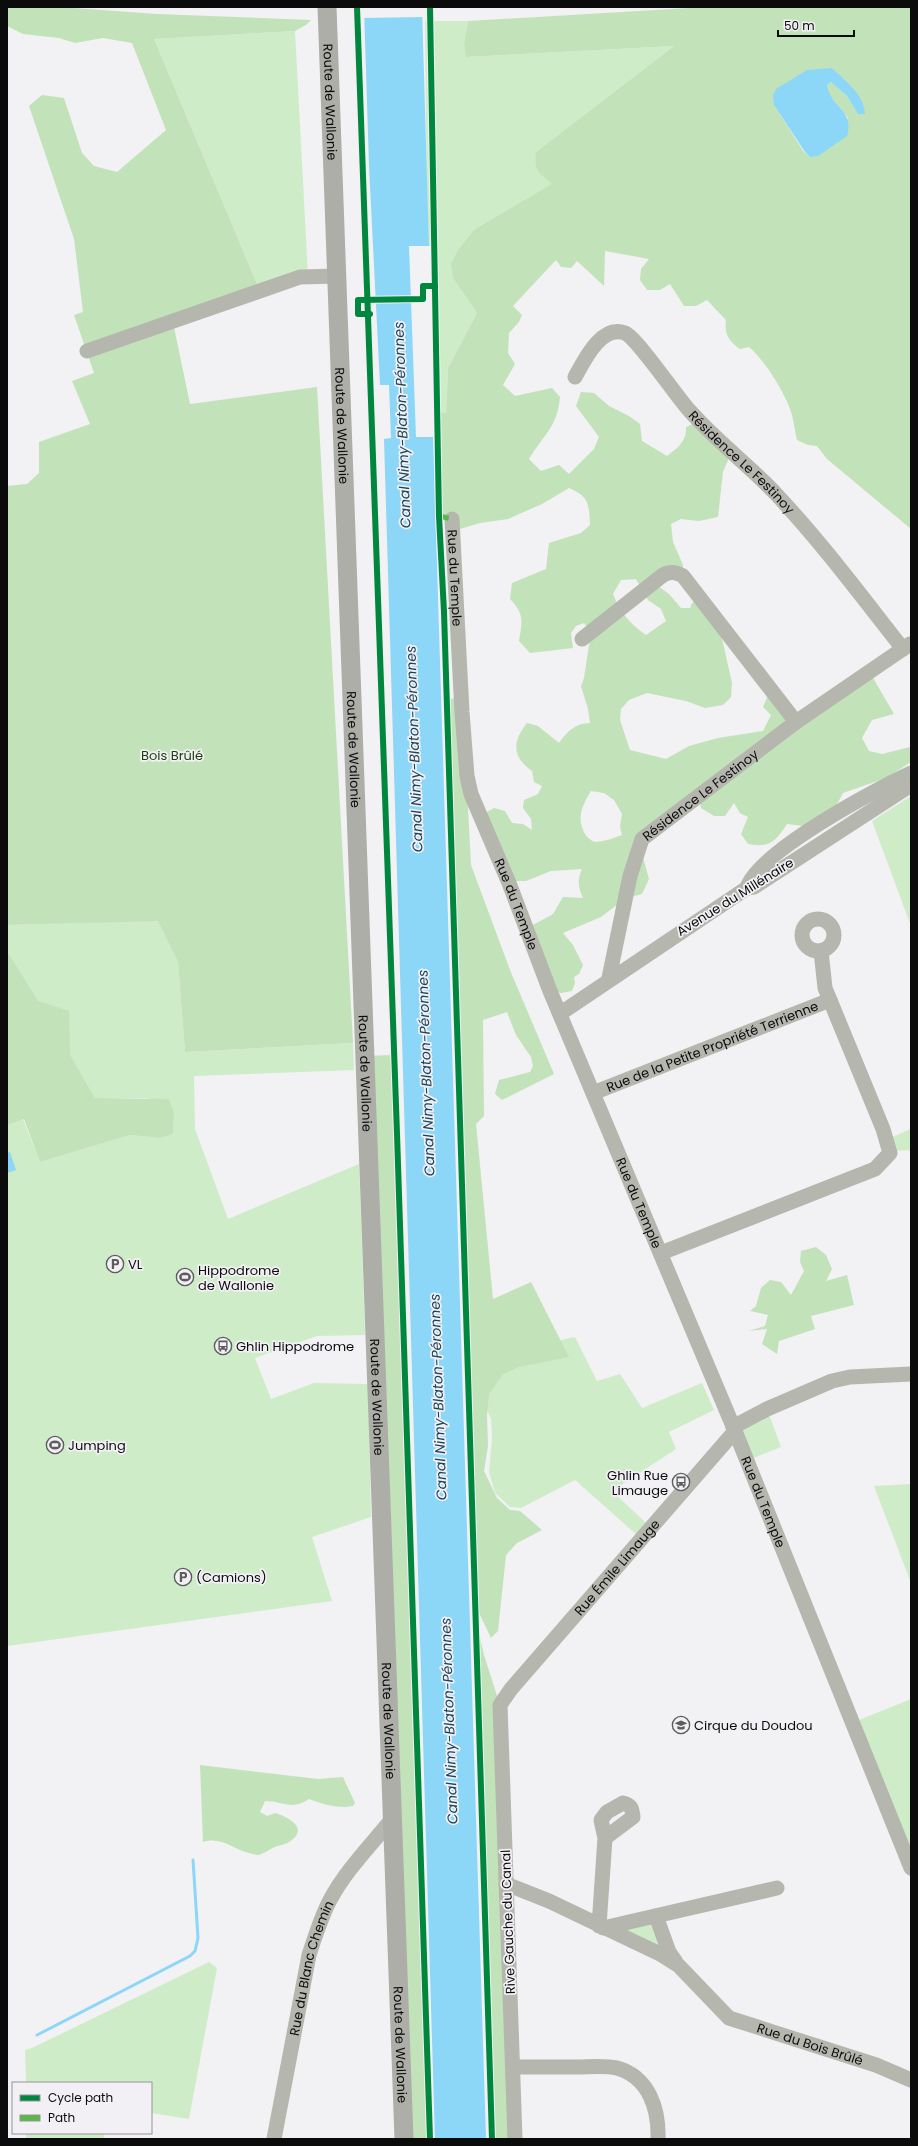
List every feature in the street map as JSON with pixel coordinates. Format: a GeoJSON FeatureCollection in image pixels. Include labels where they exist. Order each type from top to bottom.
{"type":"FeatureCollection","features":[{"type":"Feature","properties":{"kind":"main road","name":"Route de Wallonie"},"geometry":{"type":"LineString","coordinates":[[328,7],[404,2139]]}},
{"type":"Feature","properties":{"kind":"street"},"geometry":{"type":"LineString","coordinates":[[87,351],[300,276],[337,276]]}},
{"type":"Feature","properties":{"kind":"street","name":"Résidence Le Festinoy"},"geometry":{"type":"LineString","coordinates":[[575,377],[587,355],[600,340],[613,332],[626,333],[639,346],[674,393],[716,439],[775,493],[812,534],[907,647],[796,722],[642,839],[630,876],[609,978]]}},
{"type":"Feature","properties":{"kind":"street","name":"Rue du Temple"},"geometry":{"type":"LineString","coordinates":[[452,519],[467,776],[471,794],[509,883],[550,991],[561,1013],[734,1429],[911,1868]]}},
{"type":"Feature","properties":{"kind":"street"},"geometry":{"type":"LineString","coordinates":[[582,639],[663,575],[671,572],[677,573],[683,576],[796,722]]}},
{"type":"Feature","properties":{"kind":"street"},"geometry":{"type":"LineString","coordinates":[[747,888],[749,880],[760,868],[799,838],[875,790],[911,773]]}},
{"type":"Feature","properties":{"kind":"street","name":"Avenue du Millénaire"},"geometry":{"type":"LineString","coordinates":[[561,1013],[609,978],[747,888],[754,887],[911,785]]}},
{"type":"Feature","properties":{"kind":"street","name":"Rue de la Petite Propriété Terrienne"},"geometry":{"type":"LineString","coordinates":[[661,1253],[874,1168],[890,1153],[883,1129],[830,1000],[822,973],[821,951]]}},
{"type":"Feature","properties":{"kind":"street","name":"Rue de la Petite Propriété Terrienne"},"geometry":{"type":"LineString","coordinates":[[593,1093],[830,1000]]}},
{"type":"Feature","properties":{"kind":"street","name":"Rue Émile Limauge"},"geometry":{"type":"LineString","coordinates":[[500,1705],[511,1689],[734,1429],[767,1409],[832,1381],[850,1377],[911,1374]]}},
{"type":"Feature","properties":{"kind":"street","name":"Rive Gauche du Canal"},"geometry":{"type":"LineString","coordinates":[[500,1705],[515,2139]]}},
{"type":"Feature","properties":{"kind":"street","name":"Rue du Blanc Chemin"},"geometry":{"type":"LineString","coordinates":[[274,2139],[309,1955],[319,1926],[329,1901],[338,1886],[392,1819]]}},
{"type":"Feature","properties":{"kind":"street"},"geometry":{"type":"LineString","coordinates":[[601,1927],[605,1838]]}},
{"type":"Feature","properties":{"kind":"street"},"geometry":{"type":"LineString","coordinates":[[506,1884],[549,1901],[660,1954],[678,1966]]}},
{"type":"Feature","properties":{"kind":"street"},"geometry":{"type":"LineString","coordinates":[[601,1927],[777,1888]]}},
{"type":"Feature","properties":{"kind":"street"},"geometry":{"type":"LineString","coordinates":[[656,1916],[669,1952],[678,1966]]}},
{"type":"Feature","properties":{"kind":"street","name":"Rue du Bois Brûlé"},"geometry":{"type":"LineString","coordinates":[[678,1966],[715,2002],[729,2018],[876,2065],[911,2080]]}},
{"type":"Feature","properties":{"kind":"street"},"geometry":{"type":"LineString","coordinates":[[513,2067],[616,2068],[631,2074],[645,2086],[654,2104],[658,2125],[658,2139]]}},
{"type":"Feature","properties":{"kind":"green space","name":"Bois Brûlé"},"geometry":{"type":"Polygon","coordinates":[[[7,7],[60,7],[157,14],[311,20],[306,25],[295,31],[154,39],[260,291],[174,327],[190,404],[317,387],[353,1043],[185,1052],[178,962],[158,921],[7,925],[7,486],[27,484],[39,473],[39,442],[90,424],[72,381],[94,373],[74,315],[83,312],[74,239],[29,106],[42,95],[64,98],[82,153],[94,166],[117,172],[166,130],[132,43],[103,38],[75,43],[59,38],[23,34],[7,26],[7,7]]]}},
{"type":"Feature","properties":{"kind":"green space"},"geometry":{"type":"Polygon","coordinates":[[[706,7],[911,7],[911,529],[827,459],[817,446],[808,445],[797,440],[792,415],[774,378],[749,347],[740,349],[730,340],[726,329],[726,320],[707,300],[696,306],[684,306],[670,284],[660,290],[647,290],[640,280],[641,269],[649,259],[605,251],[604,286],[577,261],[571,268],[561,267],[556,260],[513,306],[522,315],[519,322],[509,333],[508,353],[515,364],[503,385],[515,396],[552,388],[560,397],[553,424],[529,459],[541,471],[559,465],[569,474],[594,449],[599,437],[576,406],[581,392],[594,393],[609,406],[629,416],[640,424],[642,441],[667,456],[681,444],[685,436],[686,427],[699,421],[731,453],[723,472],[718,517],[699,521],[681,519],[671,524],[673,542],[683,565],[683,576],[654,583],[669,594],[681,608],[690,608],[692,603],[702,599],[721,634],[732,683],[731,697],[723,705],[705,708],[686,701],[647,693],[629,700],[621,709],[620,720],[630,750],[666,759],[689,746],[718,738],[763,731],[771,715],[763,707],[771,688],[796,722],[869,671],[894,714],[872,720],[862,738],[869,751],[882,754],[910,747],[911,762],[886,778],[843,793],[835,808],[804,826],[787,824],[775,839],[767,844],[748,844],[741,834],[748,817],[740,813],[734,803],[725,816],[714,816],[701,808],[699,796],[642,839],[642,854],[649,879],[642,894],[626,898],[601,917],[563,933],[573,945],[583,965],[579,974],[574,977],[575,983],[572,991],[561,993],[550,991],[533,925],[553,914],[563,897],[583,898],[579,884],[579,877],[582,869],[551,871],[526,881],[515,881],[485,813],[494,808],[505,811],[512,823],[523,824],[532,830],[531,819],[523,808],[524,800],[538,794],[542,786],[534,782],[532,771],[525,766],[518,755],[516,749],[522,730],[527,723],[538,726],[559,743],[565,735],[576,726],[590,723],[588,709],[581,686],[584,678],[591,632],[584,623],[576,626],[571,633],[573,648],[530,653],[519,641],[521,618],[518,609],[510,599],[512,583],[546,569],[549,543],[581,533],[590,525],[589,511],[587,502],[581,494],[569,488],[542,504],[508,519],[480,523],[460,529],[452,519],[439,516],[437,413],[446,413],[448,368],[477,313],[453,278],[451,264],[458,250],[475,229],[552,184],[538,171],[536,164],[536,152],[674,46],[466,57],[464,43],[468,21],[706,7]],[[832,68],[774,105],[804,152],[810,157],[848,118],[828,93],[827,85],[831,82],[847,96],[858,114],[832,68]],[[636,579],[621,580],[613,594],[622,612],[635,626],[646,635],[666,621],[661,609],[648,600],[636,579]],[[591,791],[581,812],[581,823],[585,834],[595,842],[605,841],[622,835],[620,827],[622,814],[614,800],[604,793],[591,791]]]}},
{"type":"Feature","properties":{"kind":"green space"},"geometry":{"type":"Polygon","coordinates":[[[425,21],[468,21],[464,43],[467,57],[674,46],[536,152],[553,184],[475,229],[453,278],[477,313],[448,368],[446,413],[437,413],[435,246],[429,246],[427,215],[425,21]]]}},
{"type":"Feature","properties":{"kind":"green space"},"geometry":{"type":"Polygon","coordinates":[[[295,31],[308,276],[260,291],[154,39],[295,31]]]}},
{"type":"Feature","properties":{"kind":"green space"},"geometry":{"type":"Polygon","coordinates":[[[456,698],[467,789],[471,865],[510,970],[554,1074],[502,1100],[495,1094],[499,1080],[530,1072],[533,1066],[531,1057],[516,1035],[507,1012],[483,1020],[484,1116],[476,1124],[493,1299],[531,1282],[569,1357],[519,1367],[503,1374],[489,1394],[487,1416],[488,1446],[484,1471],[497,1498],[510,1510],[520,1511],[542,1530],[517,1543],[506,1555],[498,1631],[491,1638],[479,1613],[450,699],[456,698]]]}},
{"type":"Feature","properties":{"kind":"green space"},"geometry":{"type":"Polygon","coordinates":[[[911,796],[911,926],[872,821],[911,796]]]}},
{"type":"Feature","properties":{"kind":"green space","name":"Hippodrome de Wallonie"},"geometry":{"type":"Polygon","coordinates":[[[158,920],[178,962],[185,1052],[353,1043],[354,1070],[194,1076],[195,1129],[228,1219],[359,1164],[365,1335],[317,1336],[255,1358],[271,1399],[314,1383],[368,1384],[371,1517],[312,1537],[332,1601],[7,1646],[7,1125],[23,1119],[40,1162],[130,1135],[160,1138],[173,1134],[174,1113],[148,1098],[95,1098],[7,951],[7,925],[158,920]]]}},
{"type":"Feature","properties":{"kind":"green space"},"geometry":{"type":"Polygon","coordinates":[[[7,951],[38,1001],[69,1011],[70,1055],[95,1098],[169,1099],[174,1113],[173,1134],[160,1138],[130,1135],[40,1162],[24,1119],[7,1125],[7,951]]]}},
{"type":"Feature","properties":{"kind":"green space"},"geometry":{"type":"Polygon","coordinates":[[[393,1055],[430,2139],[404,2139],[365,1056],[393,1055]]]}},
{"type":"Feature","properties":{"kind":"green space"},"geometry":{"type":"Polygon","coordinates":[[[911,1129],[911,1150],[895,1151],[892,1137],[911,1129]]]}},
{"type":"Feature","properties":{"kind":"green space"},"geometry":{"type":"Polygon","coordinates":[[[816,1247],[826,1255],[832,1269],[826,1281],[847,1275],[854,1305],[811,1316],[815,1329],[779,1341],[777,1354],[762,1344],[767,1329],[749,1331],[765,1326],[768,1315],[750,1311],[756,1306],[761,1288],[770,1280],[781,1282],[791,1295],[804,1271],[800,1262],[801,1251],[816,1247]]]}},
{"type":"Feature","properties":{"kind":"green space"},"geometry":{"type":"Polygon","coordinates":[[[575,1337],[597,1381],[620,1374],[642,1408],[702,1383],[714,1410],[669,1432],[676,1449],[612,1491],[647,1524],[637,1535],[575,1480],[521,1508],[510,1507],[495,1493],[489,1472],[492,1438],[491,1419],[484,1403],[487,1379],[520,1349],[575,1337]]]}},
{"type":"Feature","properties":{"kind":"green space"},"geometry":{"type":"Polygon","coordinates":[[[767,1409],[781,1447],[746,1461],[733,1427],[767,1409]]]}},
{"type":"Feature","properties":{"kind":"green space"},"geometry":{"type":"Polygon","coordinates":[[[911,1484],[911,1583],[874,1486],[911,1484]]]}},
{"type":"Feature","properties":{"kind":"green space"},"geometry":{"type":"Polygon","coordinates":[[[476,1620],[484,1655],[500,1705],[515,2139],[492,2139],[476,1620]]]}},
{"type":"Feature","properties":{"kind":"green space"},"geometry":{"type":"Polygon","coordinates":[[[911,1699],[911,1868],[859,1720],[911,1699]]]}},
{"type":"Feature","properties":{"kind":"green space"},"geometry":{"type":"Polygon","coordinates":[[[200,1765],[318,1779],[343,1777],[355,1803],[353,1806],[342,1807],[309,1799],[303,1803],[292,1805],[265,1801],[260,1812],[267,1816],[275,1813],[286,1817],[295,1824],[298,1833],[287,1843],[255,1855],[221,1842],[203,1842],[200,1765]]]}},
{"type":"Feature","properties":{"kind":"green space"},"geometry":{"type":"Polygon","coordinates":[[[656,1916],[660,1954],[613,1925],[656,1916]]]}},
{"type":"Feature","properties":{"kind":"green space"},"geometry":{"type":"Polygon","coordinates":[[[209,1962],[217,1968],[189,2119],[152,2113],[152,2082],[26,2082],[25,2050],[32,2048],[209,1962]]]}},
{"type":"Feature","properties":{"kind":"green space"},"geometry":{"type":"Polygon","coordinates":[[[26,2134],[104,2134],[104,2139],[26,2139],[26,2134]]]}},
{"type":"Feature","properties":{"kind":"water","name":"Canal Nimy-Blaton-Péronnes"},"geometry":{"type":"Polygon","coordinates":[[[364,7],[422,7],[429,246],[409,246],[416,437],[433,437],[486,2139],[435,2139],[384,439],[391,438],[389,385],[380,385],[369,166],[364,7]]]}},
{"type":"Feature","properties":{"kind":"water"},"geometry":{"type":"Polygon","coordinates":[[[832,68],[858,94],[864,107],[865,114],[858,114],[847,96],[831,82],[827,85],[833,99],[848,120],[849,127],[847,136],[818,156],[810,157],[805,152],[774,105],[773,95],[776,89],[807,70],[832,68]]]}},
{"type":"Feature","properties":{"kind":"water"},"geometry":{"type":"Polygon","coordinates":[[[10,1152],[16,1170],[7,1173],[7,1153],[10,1152]]]}},
{"type":"Feature","properties":{"kind":"pier"},"geometry":{"type":"Polygon","coordinates":[[[362,7],[424,7],[424,17],[362,18],[362,7]]]}},
{"type":"Feature","properties":{"kind":"waterway"},"geometry":{"type":"LineString","coordinates":[[37,2035],[190,1956],[195,1951],[198,1938],[193,1860]]}},
{"type":"Feature","properties":{"kind":"marked path"},"geometry":{"type":"LineString","coordinates":[[439,516],[452,519]]}},
{"type":"Feature","properties":{"kind":"cycle path"},"geometry":{"type":"LineString","coordinates":[[357,7],[386,807],[430,2139]]}},
{"type":"Feature","properties":{"kind":"cycle path"},"geometry":{"type":"LineString","coordinates":[[430,7],[439,516],[444,612],[492,2139]]}},
{"type":"Feature","properties":{"kind":"cycle path"},"geometry":{"type":"LineString","coordinates":[[370,314],[358,314],[358,300],[423,299],[423,286],[435,286]]}},
{"type":"Feature","properties":{"kind":"place","name":"VL"},"geometry":{"type":"Point","coordinates":[115,1264]}},
{"type":"Feature","properties":{"kind":"place","name":"Hippodrome de Wallonie"},"geometry":{"type":"Point","coordinates":[185,1277]}},
{"type":"Feature","properties":{"kind":"place","name":"Ghlin Hippodrome"},"geometry":{"type":"Point","coordinates":[223,1346]}},
{"type":"Feature","properties":{"kind":"place","name":"Jumping"},"geometry":{"type":"Point","coordinates":[55,1445]}},
{"type":"Feature","properties":{"kind":"place","name":"Ghlin Rue Limauge"},"geometry":{"type":"Point","coordinates":[681,1482]}},
{"type":"Feature","properties":{"kind":"place","name":"(Camions)"},"geometry":{"type":"Point","coordinates":[183,1577]}},
{"type":"Feature","properties":{"kind":"place","name":"Cirque du Doudou"},"geometry":{"type":"Point","coordinates":[681,1725]}}]}
